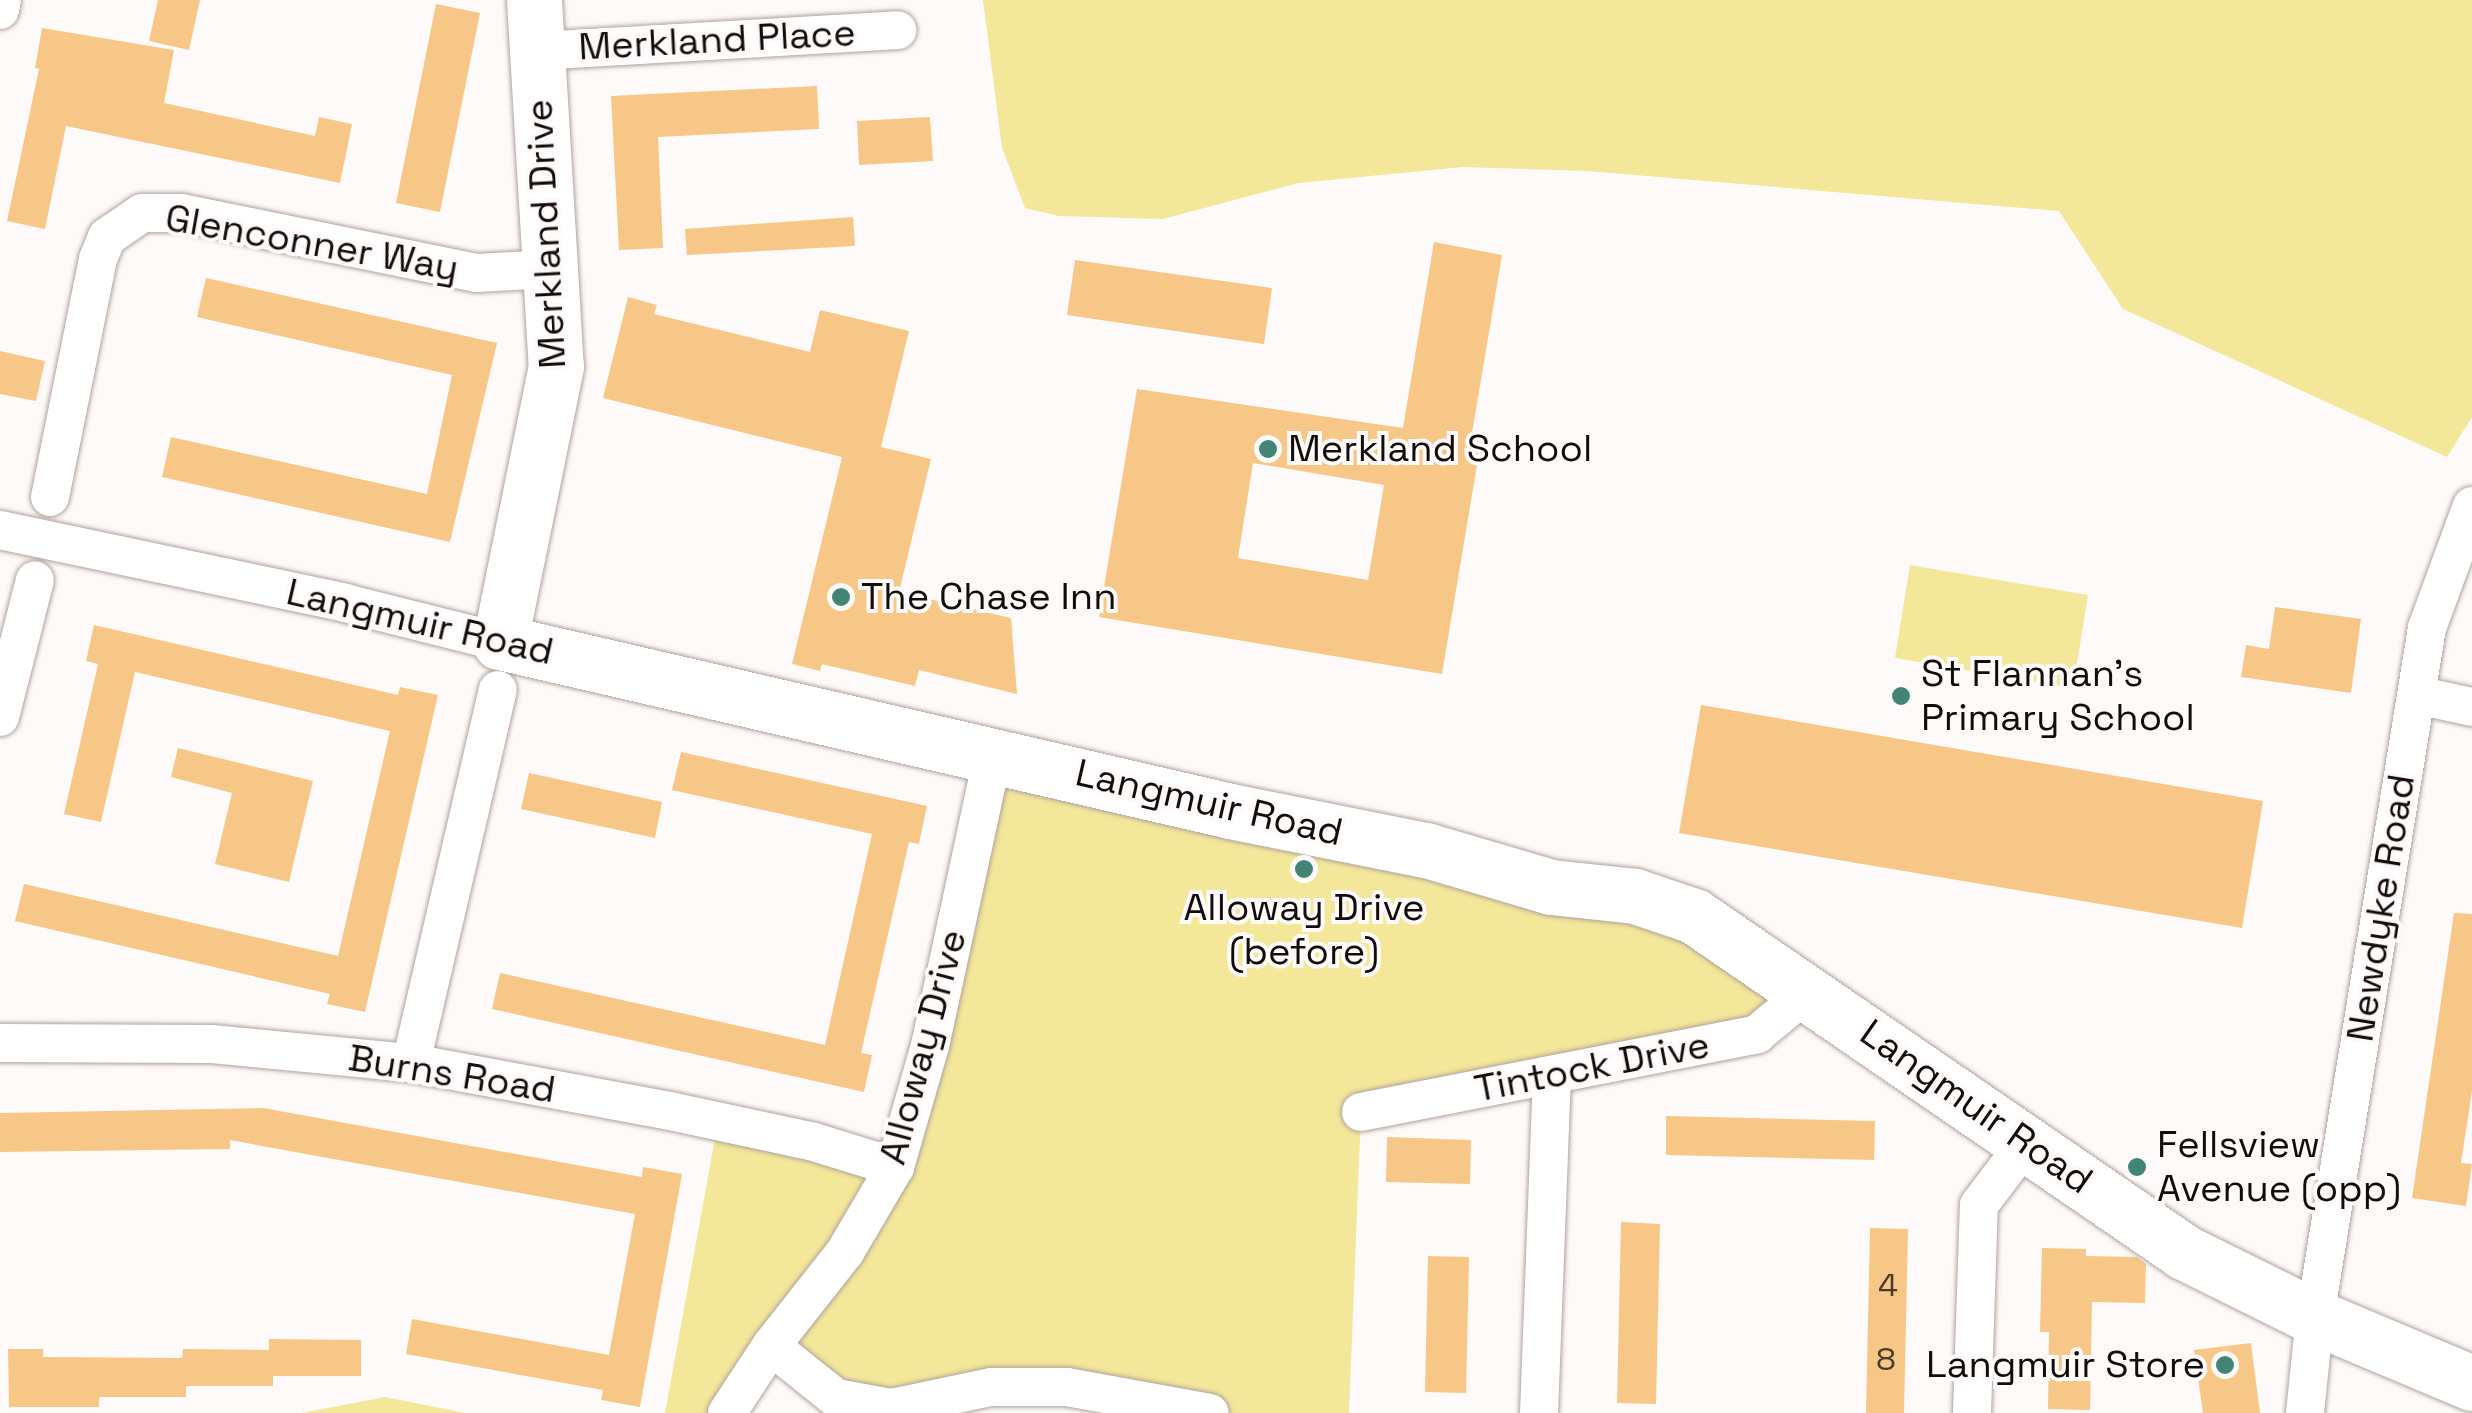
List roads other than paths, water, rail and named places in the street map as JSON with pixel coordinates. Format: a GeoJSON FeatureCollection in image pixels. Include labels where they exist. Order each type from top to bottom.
{"type":"FeatureCollection","features":[{"type":"Feature","properties":{"kind":"street"},"geometry":{"type":"LineString","coordinates":[[0,10],[2,0]]}},
{"type":"Feature","properties":{"kind":"street","name":"Merkland Place"},"geometry":{"type":"LineString","coordinates":[[536,25],[897,30]]}},
{"type":"Feature","properties":{"kind":"street","name":"Merkland Drive"},"geometry":{"type":"LineString","coordinates":[[499,666],[556,366],[536,25]]}},
{"type":"Feature","properties":{"kind":"street","name":"Glenconner Way"},"geometry":{"type":"LineString","coordinates":[[50,497],[98,259],[107,237],[142,214],[182,213],[477,273],[551,269]]}},
{"type":"Feature","properties":{"kind":"street","name":"Newdyke Road"},"geometry":{"type":"LineString","coordinates":[[2305,1413],[2315,1316],[2427,628],[2472,506]]}},
{"type":"Feature","properties":{"kind":"street","name":"Langmuir Road"},"geometry":{"type":"LineString","coordinates":[[0,530],[345,603],[499,666],[994,754],[1230,811],[1426,850],[1551,888],[1634,896],[1694,916],[1745,955],[1809,991],[2184,1252],[2315,1316],[2472,1383]]}},
{"type":"Feature","properties":{"kind":"street"},"geometry":{"type":"LineString","coordinates":[[0,716],[36,580]]}},
{"type":"Feature","properties":{"kind":"street"},"geometry":{"type":"LineString","coordinates":[[411,1063],[499,666]]}},
{"type":"Feature","properties":{"kind":"street"},"geometry":{"type":"LineString","coordinates":[[2417,695],[2472,707]]}},
{"type":"Feature","properties":{"kind":"street","name":"Alloway Drive"},"geometry":{"type":"LineString","coordinates":[[727,1413],[772,1346],[845,1252],[895,1167],[930,1046],[994,754]]}},
{"type":"Feature","properties":{"kind":"street","name":"Tintock Drive"},"geometry":{"type":"LineString","coordinates":[[1361,1112],[1757,1034],[1809,991]]}},
{"type":"Feature","properties":{"kind":"street","name":"Burns Road"},"geometry":{"type":"LineString","coordinates":[[0,1043],[212,1044],[411,1063],[670,1111],[814,1142],[895,1167]]}},
{"type":"Feature","properties":{"kind":"street"},"geometry":{"type":"LineString","coordinates":[[1540,1413],[1552,1076]]}},
{"type":"Feature","properties":{"kind":"street"},"geometry":{"type":"LineString","coordinates":[[1972,1413],[1978,1205],[2026,1144]]}},
{"type":"Feature","properties":{"kind":"street"},"geometry":{"type":"LineString","coordinates":[[772,1346],[836,1398],[892,1408],[991,1387],[1067,1387],[1210,1413]]}},
{"type":"Feature","properties":{"kind":"place","name":"Merkland School"},"geometry":{"type":"Point","coordinates":[1268,449]}},
{"type":"Feature","properties":{"kind":"place","name":"The Chase Inn"},"geometry":{"type":"Point","coordinates":[841,597]}},
{"type":"Feature","properties":{"kind":"place","name":"St Flannan's Primary School"},"geometry":{"type":"Point","coordinates":[1901,696]}},
{"type":"Feature","properties":{"kind":"place","name":"Alloway Drive (before)"},"geometry":{"type":"Point","coordinates":[1304,869]}},
{"type":"Feature","properties":{"kind":"place","name":"Fellsview Avenue (opp)"},"geometry":{"type":"Point","coordinates":[2137,1167]}},
{"type":"Feature","properties":{"kind":"place","name":"Langmuir Store"},"geometry":{"type":"Point","coordinates":[2225,1365]}}]}
